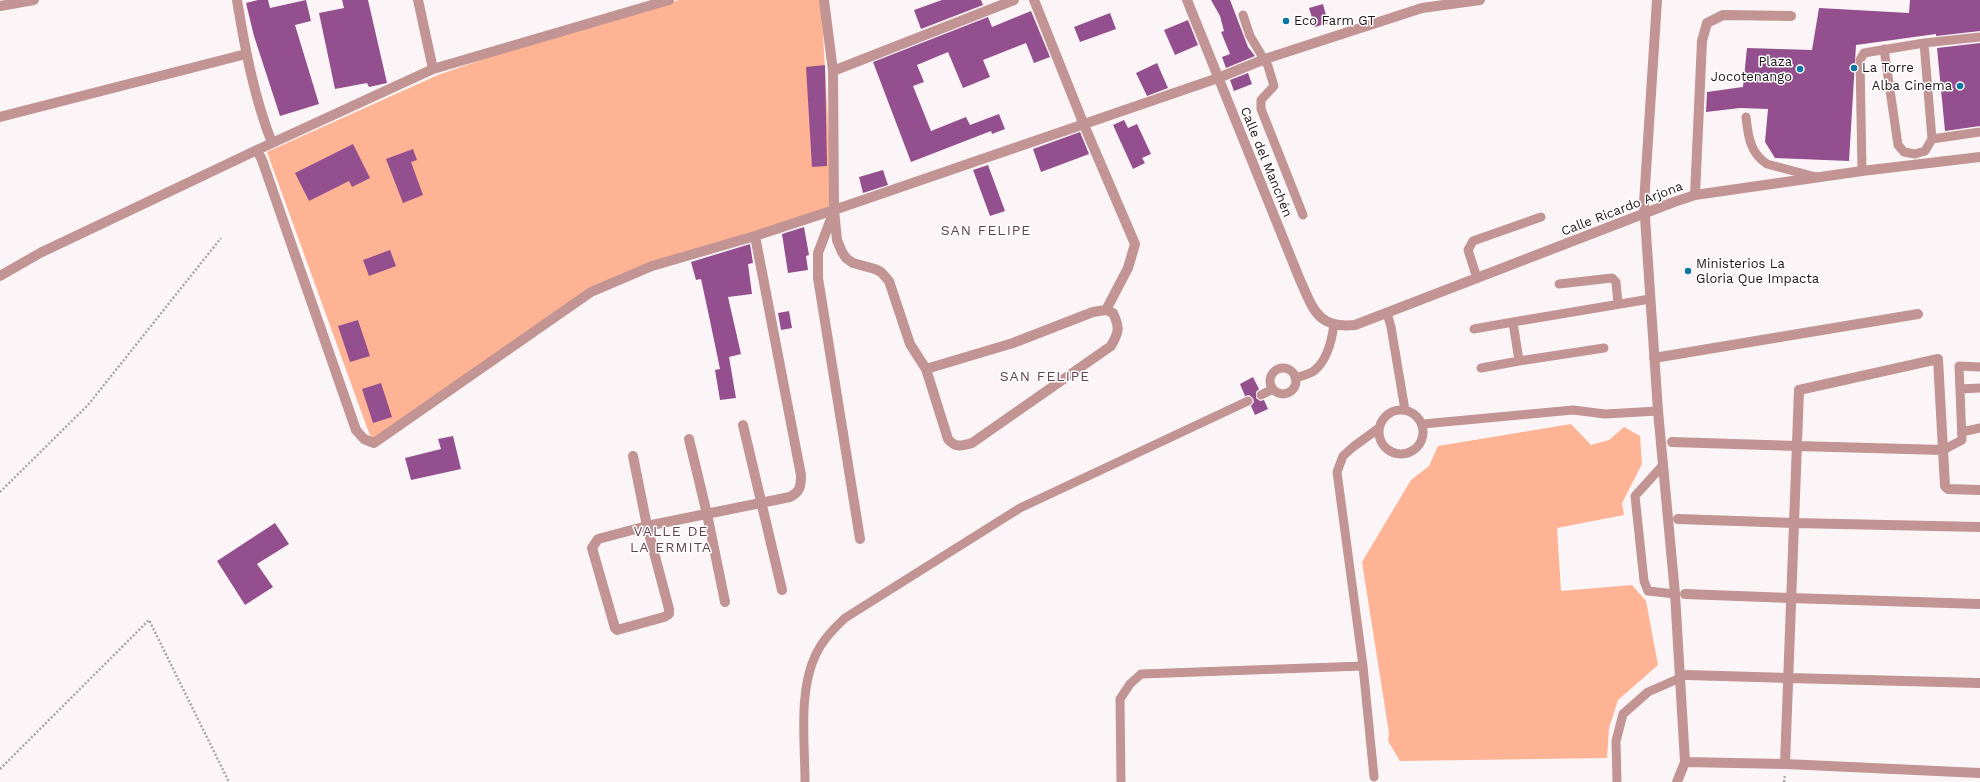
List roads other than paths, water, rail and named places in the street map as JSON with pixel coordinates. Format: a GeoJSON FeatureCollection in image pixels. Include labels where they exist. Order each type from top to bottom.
{"type":"FeatureCollection","features":[{"type":"Feature","properties":{"kind":"street"},"geometry":{"type":"LineString","coordinates":[[0,6],[34,0]]}},
{"type":"Feature","properties":{"kind":"street"},"geometry":{"type":"LineString","coordinates":[[237,0],[246,54],[263,119],[272,143]]}},
{"type":"Feature","properties":{"kind":"street"},"geometry":{"type":"LineString","coordinates":[[418,0],[433,69]]}},
{"type":"Feature","properties":{"kind":"street"},"geometry":{"type":"LineString","coordinates":[[0,276],[40,253],[257,150],[433,69],[669,0]]}},
{"type":"Feature","properties":{"kind":"street"},"geometry":{"type":"LineString","coordinates":[[824,0],[833,71],[834,210],[837,240],[842,252],[853,263],[875,268],[882,272],[889,281],[910,344],[926,370],[948,439],[952,444],[961,446],[972,444],[1111,346],[1117,336],[1119,325],[1113,313],[1106,310],[1092,312],[1013,343],[926,370]]}},
{"type":"Feature","properties":{"kind":"street"},"geometry":{"type":"LineString","coordinates":[[833,71],[1014,0]]}},
{"type":"Feature","properties":{"kind":"street"},"geometry":{"type":"LineString","coordinates":[[1034,0],[1084,125],[1135,244],[1128,268],[1106,310]]}},
{"type":"Feature","properties":{"kind":"street","name":"Calle del Manchén"},"geometry":{"type":"LineString","coordinates":[[1187,0],[1300,280],[1317,314],[1334,324]]}},
{"type":"Feature","properties":{"kind":"street"},"geometry":{"type":"LineString","coordinates":[[257,150],[262,160],[356,430],[364,439],[374,443],[591,292],[652,266],[756,236],[834,210],[1084,125],[1265,60],[1422,8],[1480,0]]}},
{"type":"Feature","properties":{"kind":"street"},"geometry":{"type":"LineString","coordinates":[[1657,0],[1645,214],[1658,411],[1663,465],[1680,594],[1685,762],[1677,782]]}},
{"type":"Feature","properties":{"kind":"street"},"geometry":{"type":"LineString","coordinates":[[1695,196],[1702,41],[1706,23],[1723,15],[1791,16]]}},
{"type":"Feature","properties":{"kind":"street"},"geometry":{"type":"LineString","coordinates":[[0,117],[246,54]]}},
{"type":"Feature","properties":{"kind":"street","name":"Calle Ricardo Arjona"},"geometry":{"type":"LineString","coordinates":[[1334,324],[1355,325],[1674,202],[1695,196],[1862,171],[1980,156]]}},
{"type":"Feature","properties":{"kind":"street"},"geometry":{"type":"LineString","coordinates":[[834,210],[818,253],[818,278],[860,539]]}},
{"type":"Feature","properties":{"kind":"street"},"geometry":{"type":"LineString","coordinates":[[633,456],[647,526],[670,610],[669,614],[664,617],[617,630],[615,628],[592,548],[598,539],[647,526],[790,497],[797,493],[801,486],[801,476],[756,236]]}},
{"type":"Feature","properties":{"kind":"street"},"geometry":{"type":"LineString","coordinates":[[1654,358],[1918,314]]}},
{"type":"Feature","properties":{"kind":"street"},"geometry":{"type":"LineString","coordinates":[[1785,764],[1790,598],[1799,390],[1936,358],[1939,361],[1946,488],[1980,490]]}},
{"type":"Feature","properties":{"kind":"street"},"geometry":{"type":"LineString","coordinates":[[743,425],[782,590]]}},
{"type":"Feature","properties":{"kind":"street"},"geometry":{"type":"LineString","coordinates":[[689,439],[707,514],[725,602]]}},
{"type":"Feature","properties":{"kind":"street"},"geometry":{"type":"LineString","coordinates":[[1672,442],[1943,450]]}},
{"type":"Feature","properties":{"kind":"street"},"geometry":{"type":"LineString","coordinates":[[1678,519],[1980,527]]}},
{"type":"Feature","properties":{"kind":"street"},"geometry":{"type":"LineString","coordinates":[[1680,594],[1980,604]]}},
{"type":"Feature","properties":{"kind":"street"},"geometry":{"type":"LineString","coordinates":[[1683,677],[1980,683]]}},
{"type":"Feature","properties":{"kind":"street"},"geometry":{"type":"LineString","coordinates":[[1685,762],[1785,764],[1980,773]]}},
{"type":"Feature","properties":{"kind":"lane"},"geometry":{"type":"LineString","coordinates":[[1243,15],[1250,36],[1265,60],[1274,86],[1261,100],[1261,109],[1303,215]]}},
{"type":"Feature","properties":{"kind":"lane"},"geometry":{"type":"LineString","coordinates":[[1862,171],[1860,60],[1864,53],[1924,43],[1980,37]]}},
{"type":"Feature","properties":{"kind":"lane"},"geometry":{"type":"LineString","coordinates":[[1884,49],[1898,145],[1904,152],[1915,154],[1925,151],[1932,139],[1924,43]]}},
{"type":"Feature","properties":{"kind":"lane"},"geometry":{"type":"LineString","coordinates":[[1746,117],[1750,141],[1753,149],[1762,161],[1767,164],[1818,178]]}},
{"type":"Feature","properties":{"kind":"lane"},"geometry":{"type":"LineString","coordinates":[[1932,139],[1980,132]]}},
{"type":"Feature","properties":{"kind":"lane"},"geometry":{"type":"LineString","coordinates":[[1477,278],[1468,250],[1473,241],[1542,217]]}},
{"type":"Feature","properties":{"kind":"lane"},"geometry":{"type":"LineString","coordinates":[[1559,284],[1612,278],[1616,282],[1618,304]]}},
{"type":"Feature","properties":{"kind":"lane"},"geometry":{"type":"LineString","coordinates":[[1474,329],[1650,299]]}},
{"type":"Feature","properties":{"kind":"lane"},"geometry":{"type":"LineString","coordinates":[[1387,313],[1391,327],[1405,410]]}},
{"type":"Feature","properties":{"kind":"lane"},"geometry":{"type":"LineString","coordinates":[[1513,322],[1519,361]]}},
{"type":"Feature","properties":{"kind":"lane"},"geometry":{"type":"LineString","coordinates":[[1295,378],[1315,371],[1321,363],[1330,346],[1334,324]]}},
{"type":"Feature","properties":{"kind":"lane"},"geometry":{"type":"LineString","coordinates":[[1481,368],[1604,348]]}},
{"type":"Feature","properties":{"kind":"lane"},"geometry":{"type":"LineString","coordinates":[[1943,450],[1961,441],[1962,432],[1959,366],[1980,367]]}},
{"type":"Feature","properties":{"kind":"lane"},"geometry":{"type":"LineString","coordinates":[[1282,368],[1289,369],[1294,374],[1294,388],[1288,393],[1280,393],[1273,389],[1270,384],[1270,376],[1275,370],[1282,368]]}},
{"type":"Feature","properties":{"kind":"lane"},"geometry":{"type":"LineString","coordinates":[[1960,389],[1980,388]]}},
{"type":"Feature","properties":{"kind":"lane"},"geometry":{"type":"LineString","coordinates":[[1261,394],[1273,389]]}},
{"type":"Feature","properties":{"kind":"lane"},"geometry":{"type":"LineString","coordinates":[[805,782],[805,697],[808,674],[820,646],[829,634],[845,618],[1020,508],[1248,402]]}},
{"type":"Feature","properties":{"kind":"lane"},"geometry":{"type":"LineString","coordinates":[[1374,777],[1363,666],[1337,472],[1343,456],[1352,447],[1379,428],[1384,418],[1394,411],[1405,410],[1416,415],[1423,424],[1424,436],[1419,446],[1409,453],[1398,454],[1387,450],[1380,440],[1379,428]]}},
{"type":"Feature","properties":{"kind":"lane"},"geometry":{"type":"LineString","coordinates":[[1423,424],[1573,410],[1605,414],[1658,411]]}},
{"type":"Feature","properties":{"kind":"lane"},"geometry":{"type":"LineString","coordinates":[[1962,432],[1980,428]]}},
{"type":"Feature","properties":{"kind":"lane"},"geometry":{"type":"LineString","coordinates":[[1663,465],[1635,496],[1644,581],[1648,591],[1680,594]]}},
{"type":"Feature","properties":{"kind":"lane"},"geometry":{"type":"LineString","coordinates":[[1121,782],[1120,699],[1130,684],[1141,674],[1363,666]]}},
{"type":"Feature","properties":{"kind":"lane"},"geometry":{"type":"LineString","coordinates":[[1617,782],[1616,741],[1624,714],[1648,692],[1683,677]]}},
{"type":"Feature","properties":{"kind":"place","name":"Eco Farm GT"},"geometry":{"type":"Point","coordinates":[1286,21]}},
{"type":"Feature","properties":{"kind":"place","name":"La Torre"},"geometry":{"type":"Point","coordinates":[1854,68]}},
{"type":"Feature","properties":{"kind":"place","name":"Plaza Jocotenango"},"geometry":{"type":"Point","coordinates":[1800,69]}},
{"type":"Feature","properties":{"kind":"place","name":"Alba Cinema"},"geometry":{"type":"Point","coordinates":[1960,86]}},
{"type":"Feature","properties":{"kind":"place","name":"Ministerios La Gloria Que Impacta"},"geometry":{"type":"Point","coordinates":[1688,271]}},
{"type":"Feature","properties":{"kind":"district","name":"SAN FELIPE"},"geometry":{"type":"Point","coordinates":[986,231]}},
{"type":"Feature","properties":{"kind":"district","name":"SAN FELIPE"},"geometry":{"type":"Point","coordinates":[1045,377]}},
{"type":"Feature","properties":{"kind":"district","name":"VALLE DE LA ERMITA"},"geometry":{"type":"Point","coordinates":[671,540]}}]}
